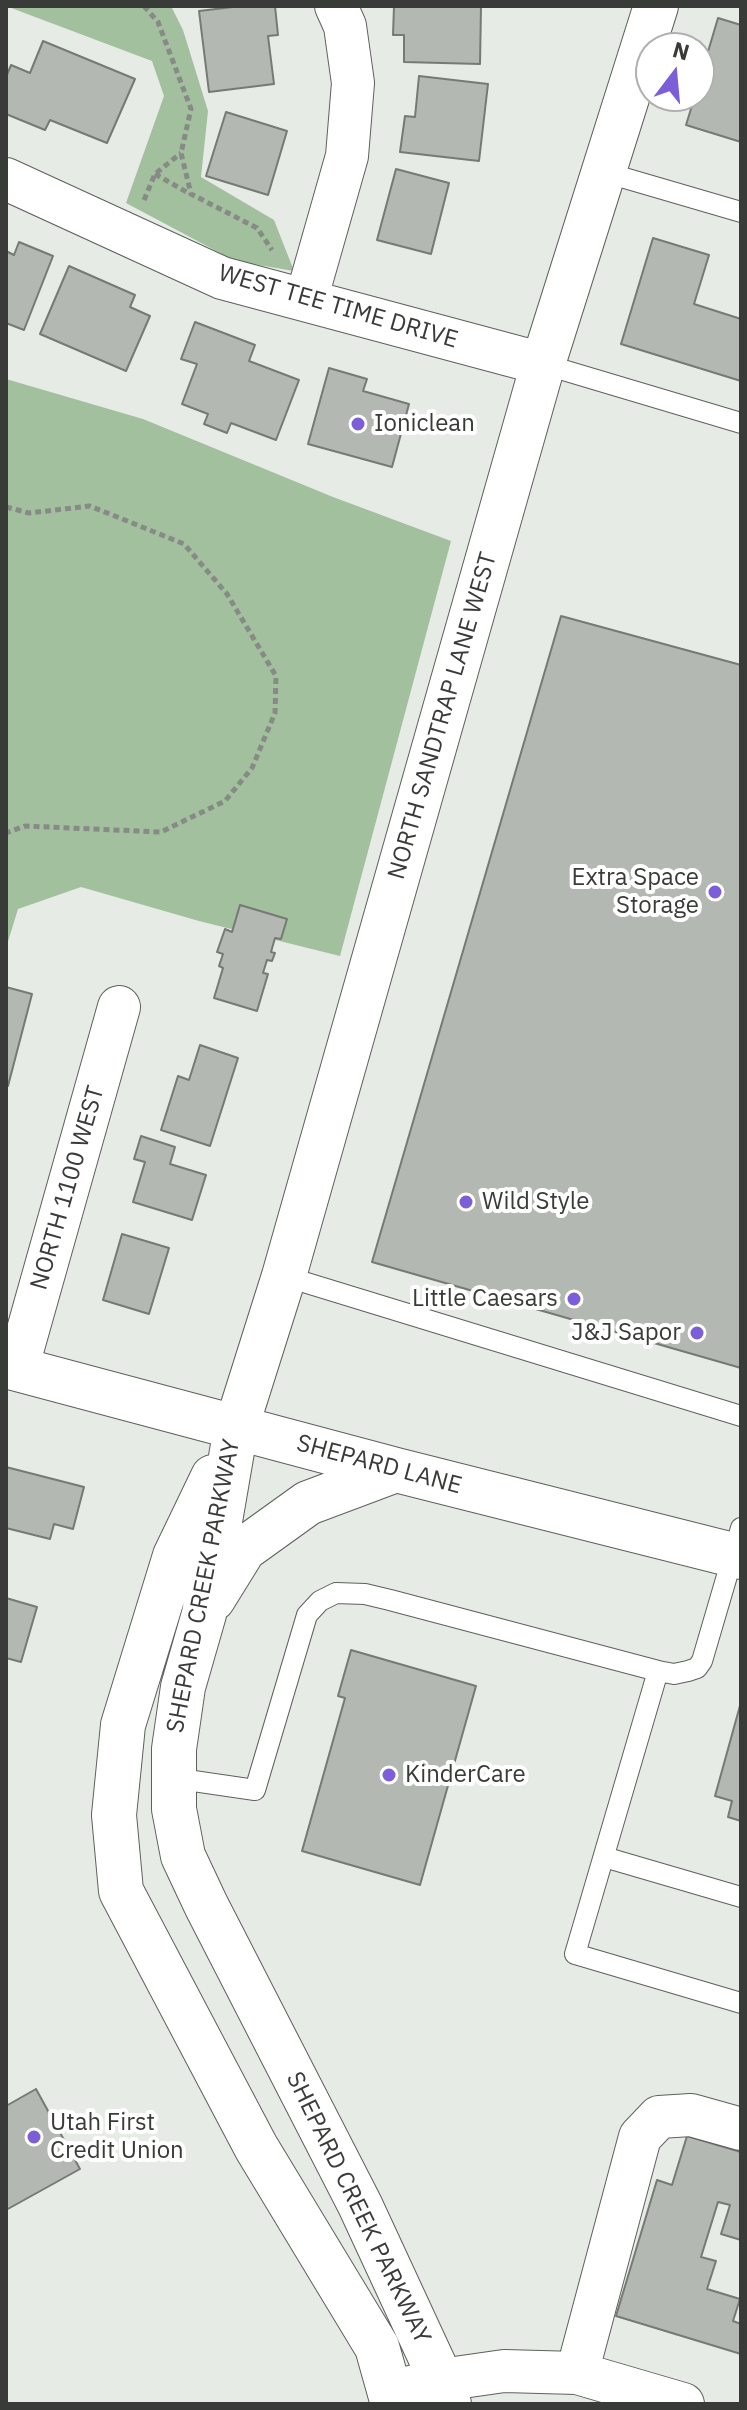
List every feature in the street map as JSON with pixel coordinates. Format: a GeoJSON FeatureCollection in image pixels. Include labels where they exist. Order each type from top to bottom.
{"type":"FeatureCollection","features":[{"type":"Feature","properties":{"kind":"street"},"geometry":{"type":"LineString","coordinates":[[306,300],[347,156],[353,83],[345,26],[336,6]]}},
{"type":"Feature","properties":{"kind":"street","name":"NORTH SANDTRAP LANE WEST"},"geometry":{"type":"LineString","coordinates":[[236,1428],[284,1276],[543,364],[656,6]]}},
{"type":"Feature","properties":{"kind":"street","name":"WEST TEE TIME DRIVE"},"geometry":{"type":"LineString","coordinates":[[6,179],[222,278],[543,364]]}},
{"type":"Feature","properties":{"kind":"street","name":"NORTH 1100 WEST"},"geometry":{"type":"LineString","coordinates":[[12,1368],[119,1007]]}},
{"type":"Feature","properties":{"kind":"street","name":"SHEPARD LANE"},"geometry":{"type":"LineString","coordinates":[[12,1368],[396,1470],[739,1547]]}},
{"type":"Feature","properties":{"kind":"street","name":"SHEPARD CREEK PARKWAY"},"geometry":{"type":"LineString","coordinates":[[236,1428],[204,1614],[176,1723],[173,1778],[178,1834],[193,1878],[360,2205],[445,2392]]}},
{"type":"Feature","properties":{"kind":"street","name":"SHEPARD CREEK PARKWAY"},"geometry":{"type":"LineString","coordinates":[[236,1428],[175,1556],[123,1725],[114,1815],[121,1891],[256,2147],[377,2347],[391,2398]]}},
{"type":"Feature","properties":{"kind":"street"},"geometry":{"type":"LineString","coordinates":[[204,1614],[244,1549],[308,1503],[396,1470]]}},
{"type":"Feature","properties":{"kind":"street"},"geometry":{"type":"LineString","coordinates":[[577,2373],[640,2137],[659,2117],[691,2115],[741,2129]]}},
{"type":"Feature","properties":{"kind":"street"},"geometry":{"type":"LineString","coordinates":[[391,2398],[445,2392],[504,2371],[577,2373],[683,2404]]}},
{"type":"Feature","properties":{"kind":"lane"},"geometry":{"type":"LineString","coordinates":[[604,172],[741,212]]}},
{"type":"Feature","properties":{"kind":"lane"},"geometry":{"type":"LineString","coordinates":[[543,364],[741,423]]}},
{"type":"Feature","properties":{"kind":"lane"},"geometry":{"type":"LineString","coordinates":[[284,1276],[741,1416]]}},
{"type":"Feature","properties":{"kind":"lane"},"geometry":{"type":"LineString","coordinates":[[173,1778],[255,1790],[307,1615],[320,1601],[336,1593],[365,1594],[674,1674],[697,1668],[702,1661],[739,1547]]}},
{"type":"Feature","properties":{"kind":"lane"},"geometry":{"type":"LineString","coordinates":[[658,1671],[575,1954],[741,2003]]}},
{"type":"Feature","properties":{"kind":"lane"},"geometry":{"type":"LineString","coordinates":[[604,1857],[741,1897]]}},
{"type":"Feature","properties":{"kind":"path"},"geometry":{"type":"LineString","coordinates":[[144,6],[158,22],[191,109],[181,153],[191,194]]}},
{"type":"Feature","properties":{"kind":"path"},"geometry":{"type":"LineString","coordinates":[[130,234],[155,174],[181,153]]}},
{"type":"Feature","properties":{"kind":"path"},"geometry":{"type":"LineString","coordinates":[[155,174],[257,228],[273,252]]}},
{"type":"Feature","properties":{"kind":"path"},"geometry":{"type":"LineString","coordinates":[[6,507],[29,513],[90,506],[184,544],[227,594],[276,676],[275,713],[252,768],[225,801],[161,832],[25,826],[6,833]]}},
{"type":"Feature","properties":{"kind":"green space"},"geometry":{"type":"Polygon","coordinates":[[[6,6],[171,6],[183,30],[208,111],[201,177],[274,220],[294,271],[235,261],[126,203],[164,96],[152,61],[6,6]]]}},
{"type":"Feature","properties":{"kind":"green space"},"geometry":{"type":"Polygon","coordinates":[[[6,379],[143,419],[333,497],[451,541],[340,956],[199,921],[81,887],[18,909],[6,948],[6,379]]]}},
{"type":"Feature","properties":{"kind":"building"},"geometry":{"type":"Polygon","coordinates":[[[275,6],[278,35],[268,36],[274,84],[209,92],[199,11],[275,6]]]}},
{"type":"Feature","properties":{"kind":"building"},"geometry":{"type":"Polygon","coordinates":[[[394,6],[481,6],[480,64],[404,62],[404,35],[393,35],[394,6]]]}},
{"type":"Feature","properties":{"kind":"building"},"geometry":{"type":"Polygon","coordinates":[[[718,18],[741,25],[741,142],[686,125],[690,112],[715,112],[714,32],[718,18]]]}},
{"type":"Feature","properties":{"kind":"building"},"geometry":{"type":"Polygon","coordinates":[[[43,41],[135,79],[107,143],[50,120],[45,130],[6,114],[6,77],[11,65],[30,73],[43,41]]]}},
{"type":"Feature","properties":{"kind":"building"},"geometry":{"type":"Polygon","coordinates":[[[419,76],[488,84],[479,161],[400,152],[405,116],[415,117],[419,76]]]}},
{"type":"Feature","properties":{"kind":"building"},"geometry":{"type":"Polygon","coordinates":[[[226,112],[287,131],[268,195],[206,176],[226,112]]]}},
{"type":"Feature","properties":{"kind":"building"},"geometry":{"type":"Polygon","coordinates":[[[396,169],[449,183],[431,254],[377,240],[396,169]]]}},
{"type":"Feature","properties":{"kind":"building"},"geometry":{"type":"Polygon","coordinates":[[[653,238],[709,255],[694,304],[741,319],[741,381],[621,344],[653,238]]]}},
{"type":"Feature","properties":{"kind":"building"},"geometry":{"type":"Polygon","coordinates":[[[19,242],[53,256],[24,330],[6,323],[6,251],[14,255],[19,242]]]}},
{"type":"Feature","properties":{"kind":"building"},"geometry":{"type":"Polygon","coordinates":[[[69,266],[135,295],[130,307],[150,316],[126,371],[40,334],[69,266]]]}},
{"type":"Feature","properties":{"kind":"building"},"geometry":{"type":"Polygon","coordinates":[[[195,322],[255,345],[249,361],[299,380],[276,440],[231,423],[227,433],[204,424],[208,414],[182,404],[197,364],[181,359],[195,322]]]}},
{"type":"Feature","properties":{"kind":"building","name":"Ioniclean"},"geometry":{"type":"Polygon","coordinates":[[[329,368],[367,379],[363,391],[409,404],[392,467],[308,444],[329,368]]]}},
{"type":"Feature","properties":{"kind":"building"},"geometry":{"type":"Polygon","coordinates":[[[561,616],[741,665],[741,1368],[372,1262],[561,616]]]}},
{"type":"Feature","properties":{"kind":"building"},"geometry":{"type":"Polygon","coordinates":[[[240,905],[287,919],[281,939],[275,938],[272,961],[267,960],[263,973],[268,974],[257,1011],[214,998],[223,968],[219,966],[223,954],[217,952],[225,929],[232,932],[240,905]]]}},
{"type":"Feature","properties":{"kind":"building"},"geometry":{"type":"Polygon","coordinates":[[[6,987],[32,994],[8,1086],[6,1085],[6,987]]]}},
{"type":"Feature","properties":{"kind":"building"},"geometry":{"type":"Polygon","coordinates":[[[200,1045],[238,1058],[210,1146],[161,1130],[178,1076],[189,1080],[200,1045]]]}},
{"type":"Feature","properties":{"kind":"building"},"geometry":{"type":"Polygon","coordinates":[[[141,1136],[175,1147],[170,1164],[206,1175],[192,1220],[133,1202],[145,1162],[134,1159],[141,1136]]]}},
{"type":"Feature","properties":{"kind":"building"},"geometry":{"type":"Polygon","coordinates":[[[122,1234],[169,1248],[149,1314],[103,1300],[122,1234]]]}},
{"type":"Feature","properties":{"kind":"building"},"geometry":{"type":"Polygon","coordinates":[[[6,1467],[84,1487],[73,1529],[54,1524],[50,1539],[6,1528],[6,1467]]]}},
{"type":"Feature","properties":{"kind":"building"},"geometry":{"type":"Polygon","coordinates":[[[6,1598],[37,1607],[21,1662],[6,1658],[6,1598]]]}},
{"type":"Feature","properties":{"kind":"building"},"geometry":{"type":"Polygon","coordinates":[[[351,1650],[476,1686],[420,1885],[302,1851],[345,1698],[338,1696],[351,1650]]]}},
{"type":"Feature","properties":{"kind":"building"},"geometry":{"type":"Polygon","coordinates":[[[741,1702],[741,1821],[728,1817],[732,1801],[715,1796],[741,1702]]]}},
{"type":"Feature","properties":{"kind":"building","name":"Utah First Credit Union"},"geometry":{"type":"Polygon","coordinates":[[[36,2089],[80,2169],[6,2210],[6,2106],[36,2089]]]}},
{"type":"Feature","properties":{"kind":"building"},"geometry":{"type":"Polygon","coordinates":[[[687,2136],[741,2152],[741,2240],[721,2234],[730,2205],[718,2202],[701,2257],[716,2261],[707,2289],[740,2299],[733,2321],[741,2324],[741,2354],[616,2316],[657,2180],[672,2185],[687,2136]]]}},
{"type":"Feature","properties":{"kind":"place","name":"Ioniclean"},"geometry":{"type":"Point","coordinates":[358,424]}},
{"type":"Feature","properties":{"kind":"place","name":"Extra Space Storage"},"geometry":{"type":"Point","coordinates":[715,892]}},
{"type":"Feature","properties":{"kind":"place","name":"Wild Style"},"geometry":{"type":"Point","coordinates":[466,1202]}},
{"type":"Feature","properties":{"kind":"place","name":"Little Caesars"},"geometry":{"type":"Point","coordinates":[574,1299]}},
{"type":"Feature","properties":{"kind":"place","name":"J&J Sapor"},"geometry":{"type":"Point","coordinates":[697,1333]}},
{"type":"Feature","properties":{"kind":"place","name":"KinderCare"},"geometry":{"type":"Point","coordinates":[389,1775]}},
{"type":"Feature","properties":{"kind":"place","name":"Utah First Credit Union"},"geometry":{"type":"Point","coordinates":[34,2137]}}]}
